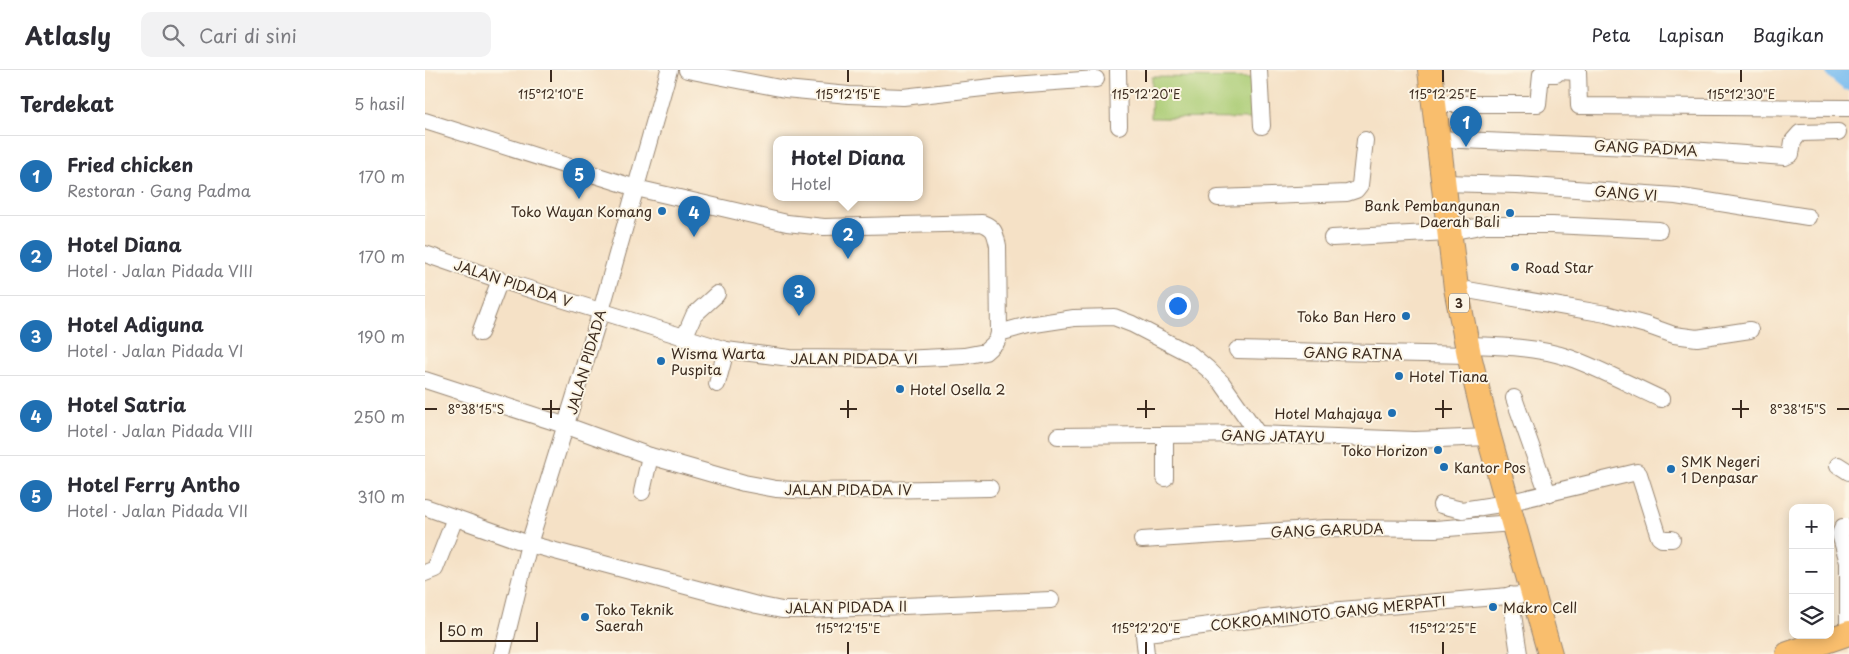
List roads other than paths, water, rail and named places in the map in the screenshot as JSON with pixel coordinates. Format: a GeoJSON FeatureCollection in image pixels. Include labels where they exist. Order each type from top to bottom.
{"type":"FeatureCollection","features":[{"type":"Feature","properties":{"kind":"highway","name":"3"},"geometry":{"type":"LineString","coordinates":[[1430,70],[1456,288],[1468,350],[1510,513],[1521,595],[1550,654]]}},
{"type":"Feature","properties":{"kind":"highway"},"geometry":{"type":"LineString","coordinates":[[1788,654],[1848,633]]}},
{"type":"Feature","properties":{"kind":"street","name":"JALAN PIDADA"},"geometry":{"type":"LineString","coordinates":[[502,654],[529,544],[601,311],[669,70]]}},
{"type":"Feature","properties":{"kind":"street"},"geometry":{"type":"LineString","coordinates":[[687,70],[785,89],[849,95],[903,97],[1001,86],[1096,79]]}},
{"type":"Feature","properties":{"kind":"street"},"geometry":{"type":"LineString","coordinates":[[1118,70],[1119,126]]}},
{"type":"Feature","properties":{"kind":"street"},"geometry":{"type":"LineString","coordinates":[[1259,70],[1262,126]]}},
{"type":"Feature","properties":{"kind":"street"},"geometry":{"type":"LineString","coordinates":[[1434,104],[1538,104],[1541,74],[1557,74],[1558,71],[1578,71],[1579,106],[1849,108]]}},
{"type":"Feature","properties":{"kind":"street"},"geometry":{"type":"LineString","coordinates":[[425,120],[636,188],[787,223],[824,227],[982,223],[991,227],[998,246],[999,333],[1028,325],[1074,318],[1114,317],[1133,324],[1190,354],[1208,369],[1221,383],[1258,434]]}},
{"type":"Feature","properties":{"kind":"street","name":"GANG PADMA"},"geometry":{"type":"LineString","coordinates":[[1438,139],[1677,149],[1785,157],[1791,154],[1793,141],[1800,133],[1838,132]]}},
{"type":"Feature","properties":{"kind":"street"},"geometry":{"type":"LineString","coordinates":[[1218,198],[1347,193],[1356,190],[1360,185],[1365,140]]}},
{"type":"Feature","properties":{"kind":"street","name":"GANG VI"},"geometry":{"type":"LineString","coordinates":[[1443,183],[1517,185],[1676,196],[1808,217]]}},
{"type":"Feature","properties":{"kind":"street"},"geometry":{"type":"LineString","coordinates":[[1333,238],[1449,232],[1486,225],[1552,225],[1659,230]]}},
{"type":"Feature","properties":{"kind":"street","name":"JALAN PIDADA V"},"geometry":{"type":"LineString","coordinates":[[425,254],[500,280],[601,311]]}},
{"type":"Feature","properties":{"kind":"street"},"geometry":{"type":"LineString","coordinates":[[481,333],[500,280]]}},
{"type":"Feature","properties":{"kind":"street"},"geometry":{"type":"LineString","coordinates":[[1456,288],[1606,314],[1646,325],[1674,336],[1697,338],[1750,330]]}},
{"type":"Feature","properties":{"kind":"street"},"geometry":{"type":"LineString","coordinates":[[684,338],[694,315],[717,294]]}},
{"type":"Feature","properties":{"kind":"street","name":"JALAN PIDADA VI"},"geometry":{"type":"LineString","coordinates":[[601,311],[726,350],[790,358],[902,359],[964,356],[985,352],[997,341],[999,333]]}},
{"type":"Feature","properties":{"kind":"street","name":"GANG RATNA"},"geometry":{"type":"LineString","coordinates":[[1237,350],[1468,350],[1510,346],[1571,358],[1661,399]]}},
{"type":"Feature","properties":{"kind":"street"},"geometry":{"type":"LineString","coordinates":[[717,384],[726,350]]}},
{"type":"Feature","properties":{"kind":"street","name":"JALAN PIDADA IV"},"geometry":{"type":"LineString","coordinates":[[425,380],[567,426],[650,456],[744,483],[776,489],[813,491],[990,488]]}},
{"type":"Feature","properties":{"kind":"street"},"geometry":{"type":"LineString","coordinates":[[1515,398],[1548,494]]}},
{"type":"Feature","properties":{"kind":"street","name":"GANG JATAYU"},"geometry":{"type":"LineString","coordinates":[[1058,436],[1258,434],[1415,440],[1489,437]]}},
{"type":"Feature","properties":{"kind":"street"},"geometry":{"type":"LineString","coordinates":[[1165,435],[1165,478]]}},
{"type":"Feature","properties":{"kind":"street"},"geometry":{"type":"LineString","coordinates":[[642,492],[650,456]]}},
{"type":"Feature","properties":{"kind":"street"},"geometry":{"type":"LineString","coordinates":[[1441,505],[1462,510],[1510,513],[1548,494],[1637,472],[1659,537],[1662,539],[1672,539]]}},
{"type":"Feature","properties":{"kind":"street","name":"JALAN PIDADA II"},"geometry":{"type":"LineString","coordinates":[[425,507],[529,544],[782,610],[1051,600]]}},
{"type":"Feature","properties":{"kind":"street","name":"GANG GARUDA"},"geometry":{"type":"LineString","coordinates":[[1142,540],[1326,528],[1435,529],[1510,513]]}},
{"type":"Feature","properties":{"kind":"street"},"geometry":{"type":"LineString","coordinates":[[425,573],[435,569],[455,518]]}},
{"type":"Feature","properties":{"kind":"street"},"geometry":{"type":"LineString","coordinates":[[1848,633],[1848,562],[1840,534],[1843,527],[1849,527]]}},
{"type":"Feature","properties":{"kind":"street"},"geometry":{"type":"LineString","coordinates":[[1519,654],[1521,595]]}},
{"type":"Feature","properties":{"kind":"street","name":"COKROAMINOTO GANG MERPATI"},"geometry":{"type":"LineString","coordinates":[[1146,654],[1144,635],[1147,633],[1305,614],[1521,595]]}},
{"type":"Feature","properties":{"kind":"waterway"},"geometry":{"type":"LineString","coordinates":[[1838,70],[1849,79]]}},
{"type":"Feature","properties":{"kind":"place","name":"Fried chicken"},"geometry":{"type":"Point","coordinates":[1466,147]}},
{"type":"Feature","properties":{"kind":"place","name":"Hotel Ferry Antho"},"geometry":{"type":"Point","coordinates":[579,199]}},
{"type":"Feature","properties":{"kind":"place","name":"Toko Wayan Komang"},"geometry":{"type":"Point","coordinates":[662,211]}},
{"type":"Feature","properties":{"kind":"place","name":"Bank Pembangunan Daerah Bali"},"geometry":{"type":"Point","coordinates":[1510,213]}},
{"type":"Feature","properties":{"kind":"place","name":"Hotel Satria"},"geometry":{"type":"Point","coordinates":[694,237]}},
{"type":"Feature","properties":{"kind":"place","name":"Hotel Diana"},"geometry":{"type":"Point","coordinates":[848,259]}},
{"type":"Feature","properties":{"kind":"place","name":"Road Star"},"geometry":{"type":"Point","coordinates":[1515,267]}},
{"type":"Feature","properties":{"kind":"place","name":"Hotel Adiguna"},"geometry":{"type":"Point","coordinates":[799,316]}},
{"type":"Feature","properties":{"kind":"place","name":"Toko Ban Hero"},"geometry":{"type":"Point","coordinates":[1406,316]}},
{"type":"Feature","properties":{"kind":"place","name":"Wisma Warta Puspita"},"geometry":{"type":"Point","coordinates":[661,361]}},
{"type":"Feature","properties":{"kind":"place","name":"Hotel Tiana"},"geometry":{"type":"Point","coordinates":[1399,376]}},
{"type":"Feature","properties":{"kind":"place","name":"Hotel Osella 2"},"geometry":{"type":"Point","coordinates":[900,389]}},
{"type":"Feature","properties":{"kind":"place","name":"Hotel Mahajaya"},"geometry":{"type":"Point","coordinates":[1392,413]}},
{"type":"Feature","properties":{"kind":"place","name":"Toko Horizon"},"geometry":{"type":"Point","coordinates":[1438,450]}},
{"type":"Feature","properties":{"kind":"place","name":"Kantor Pos"},"geometry":{"type":"Point","coordinates":[1444,467]}},
{"type":"Feature","properties":{"kind":"place","name":"SMK Negeri 1 Denpasar"},"geometry":{"type":"Point","coordinates":[1671,469]}},
{"type":"Feature","properties":{"kind":"place","name":"Makro Cell"},"geometry":{"type":"Point","coordinates":[1493,607]}},
{"type":"Feature","properties":{"kind":"place","name":"Toko Teknik Saerah"},"geometry":{"type":"Point","coordinates":[585,617]}}]}
